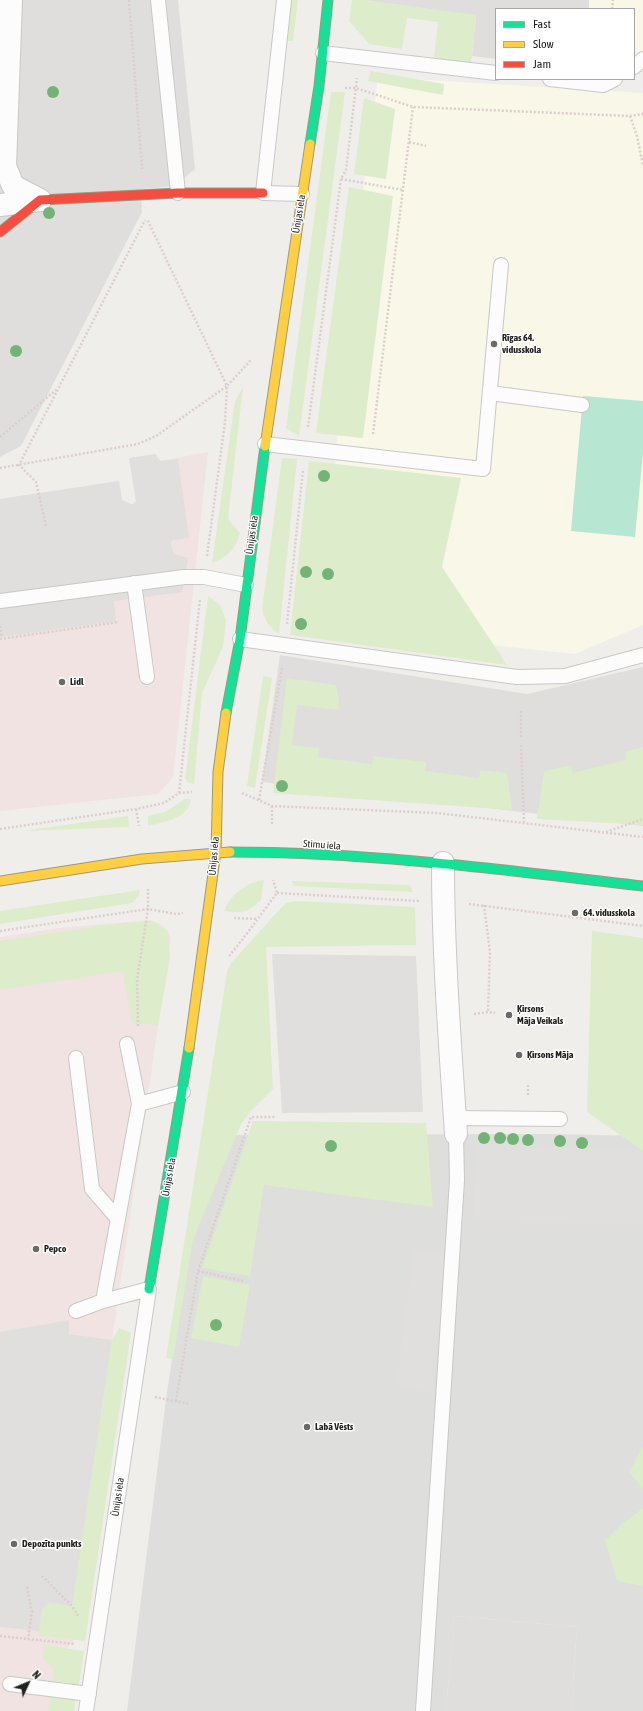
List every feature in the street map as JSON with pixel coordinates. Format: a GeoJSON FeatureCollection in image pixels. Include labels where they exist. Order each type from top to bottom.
{"type":"FeatureCollection","features":[{"type":"Feature","properties":{"kind":"street"},"geometry":{"type":"LineString","coordinates":[[11,0],[5,166],[13,186],[40,200]]}},
{"type":"Feature","properties":{"kind":"street","name":"Ūnijas iela"},"geometry":{"type":"LineString","coordinates":[[149,1289],[183,1092],[216,852],[218,772],[226,713],[240,639],[265,444],[323,53],[328,0]]}},
{"type":"Feature","properties":{"kind":"street"},"geometry":{"type":"LineString","coordinates":[[0,205],[40,200],[178,193],[263,193]]}},
{"type":"Feature","properties":{"kind":"street"},"geometry":{"type":"LineString","coordinates":[[0,232],[40,200]]}},
{"type":"Feature","properties":{"kind":"street","name":"Stirnu iela"},"geometry":{"type":"LineString","coordinates":[[0,881],[142,859],[216,852],[271,852],[443,863],[643,886]]}},
{"type":"Feature","properties":{"kind":"street"},"geometry":{"type":"LineString","coordinates":[[443,863],[444,944],[455,1126]]}},
{"type":"Feature","properties":{"kind":"lane"},"geometry":{"type":"LineString","coordinates":[[158,0],[178,193]]}},
{"type":"Feature","properties":{"kind":"lane"},"geometry":{"type":"LineString","coordinates":[[284,0],[263,193],[302,194]]}},
{"type":"Feature","properties":{"kind":"lane"},"geometry":{"type":"LineString","coordinates":[[323,53],[495,73]]}},
{"type":"Feature","properties":{"kind":"lane"},"geometry":{"type":"LineString","coordinates":[[635,65],[643,59]]}},
{"type":"Feature","properties":{"kind":"lane"},"geometry":{"type":"LineString","coordinates":[[559,80],[603,85],[613,80]]}},
{"type":"Feature","properties":{"kind":"lane"},"geometry":{"type":"LineString","coordinates":[[265,444],[483,469],[501,265]]}},
{"type":"Feature","properties":{"kind":"lane"},"geometry":{"type":"LineString","coordinates":[[490,393],[582,405]]}},
{"type":"Feature","properties":{"kind":"lane"},"geometry":{"type":"LineString","coordinates":[[0,601],[184,577],[204,577],[246,585]]}},
{"type":"Feature","properties":{"kind":"lane"},"geometry":{"type":"LineString","coordinates":[[134,583],[147,677]]}},
{"type":"Feature","properties":{"kind":"lane"},"geometry":{"type":"LineString","coordinates":[[240,639],[517,677],[565,676],[643,655]]}},
{"type":"Feature","properties":{"kind":"lane"},"geometry":{"type":"LineString","coordinates":[[103,1301],[139,1104],[127,1044]]}},
{"type":"Feature","properties":{"kind":"lane"},"geometry":{"type":"LineString","coordinates":[[76,1058],[92,1189],[118,1219]]}},
{"type":"Feature","properties":{"kind":"lane"},"geometry":{"type":"LineString","coordinates":[[139,1104],[183,1092]]}},
{"type":"Feature","properties":{"kind":"lane"},"geometry":{"type":"LineString","coordinates":[[423,1711],[457,1180],[455,1126],[560,1119]]}},
{"type":"Feature","properties":{"kind":"lane"},"geometry":{"type":"LineString","coordinates":[[76,1311],[103,1301],[149,1289]]}},
{"type":"Feature","properties":{"kind":"lane","name":"Ūnijas iela"},"geometry":{"type":"LineString","coordinates":[[86,1711],[149,1289]]}},
{"type":"Feature","properties":{"kind":"lane"},"geometry":{"type":"LineString","coordinates":[[10,1684],[89,1694]]}},
{"type":"Feature","properties":{"kind":"path"},"geometry":{"type":"LineString","coordinates":[[129,0],[144,195]]}},
{"type":"Feature","properties":{"kind":"path"},"geometry":{"type":"LineString","coordinates":[[340,87],[356,88],[413,107],[630,116],[643,114]]}},
{"type":"Feature","properties":{"kind":"path"},"geometry":{"type":"LineString","coordinates":[[370,455],[413,107]]}},
{"type":"Feature","properties":{"kind":"path"},"geometry":{"type":"LineString","coordinates":[[630,116],[643,166]]}},
{"type":"Feature","properties":{"kind":"path"},"geometry":{"type":"LineString","coordinates":[[409,142],[426,146]]}},
{"type":"Feature","properties":{"kind":"path"},"geometry":{"type":"LineString","coordinates":[[341,179],[403,190]]}},
{"type":"Feature","properties":{"kind":"path"},"geometry":{"type":"LineString","coordinates":[[0,468],[18,465],[138,444],[156,436],[227,386],[145,216],[145,219],[18,465]]}},
{"type":"Feature","properties":{"kind":"path"},"geometry":{"type":"LineString","coordinates":[[0,437],[58,388]]}},
{"type":"Feature","properties":{"kind":"path"},"geometry":{"type":"LineString","coordinates":[[204,577],[225,422]]}},
{"type":"Feature","properties":{"kind":"path"},"geometry":{"type":"LineString","coordinates":[[18,465],[36,482],[46,526]]}},
{"type":"Feature","properties":{"kind":"path"},"geometry":{"type":"LineString","coordinates":[[179,793],[200,597],[193,597]]}},
{"type":"Feature","properties":{"kind":"path"},"geometry":{"type":"LineString","coordinates":[[0,626],[1,638],[121,621],[119,605],[137,603]]}},
{"type":"Feature","properties":{"kind":"path"},"geometry":{"type":"LineString","coordinates":[[521,708],[521,737]]}},
{"type":"Feature","properties":{"kind":"path"},"geometry":{"type":"LineString","coordinates":[[521,745],[524,822]]}},
{"type":"Feature","properties":{"kind":"path"},"geometry":{"type":"LineString","coordinates":[[0,829],[136,809],[164,803],[179,793],[193,792]]}},
{"type":"Feature","properties":{"kind":"path"},"geometry":{"type":"LineString","coordinates":[[236,794],[241,793],[272,806],[437,814],[524,822],[643,837]]}},
{"type":"Feature","properties":{"kind":"path"},"geometry":{"type":"LineString","coordinates":[[272,806],[272,824]]}},
{"type":"Feature","properties":{"kind":"path"},"geometry":{"type":"LineString","coordinates":[[136,809],[139,826]]}},
{"type":"Feature","properties":{"kind":"path"},"geometry":{"type":"LineString","coordinates":[[604,832],[643,819]]}},
{"type":"Feature","properties":{"kind":"path"},"geometry":{"type":"LineString","coordinates":[[229,956],[249,933],[257,919],[277,893],[273,880]]}},
{"type":"Feature","properties":{"kind":"path"},"geometry":{"type":"LineString","coordinates":[[127,1044],[141,1035],[137,1024],[137,980],[148,910],[148,889]]}},
{"type":"Feature","properties":{"kind":"path"},"geometry":{"type":"LineString","coordinates":[[484,905],[490,952],[488,1012]]}},
{"type":"Feature","properties":{"kind":"path"},"geometry":{"type":"LineString","coordinates":[[0,931],[148,910],[176,914],[186,913]]}},
{"type":"Feature","properties":{"kind":"path"},"geometry":{"type":"LineString","coordinates":[[230,917],[257,919]]}},
{"type":"Feature","properties":{"kind":"path"},"geometry":{"type":"LineString","coordinates":[[474,1014],[488,1012],[495,1013]]}},
{"type":"Feature","properties":{"kind":"path"},"geometry":{"type":"LineString","coordinates":[[528,1085],[528,1095]]}},
{"type":"Feature","properties":{"kind":"path"},"geometry":{"type":"LineString","coordinates":[[176,1401],[198,1271],[251,1117],[276,1117]]}},
{"type":"Feature","properties":{"kind":"path"},"geometry":{"type":"LineString","coordinates":[[198,1271],[244,1281]]}},
{"type":"Feature","properties":{"kind":"path"},"geometry":{"type":"LineString","coordinates":[[154,1397],[189,1404]]}},
{"type":"Feature","properties":{"kind":"path"},"geometry":{"type":"LineString","coordinates":[[42,1576],[72,1606],[96,1647]]}},
{"type":"Feature","properties":{"kind":"path"},"geometry":{"type":"LineString","coordinates":[[27,1587],[32,1612],[28,1639]]}},
{"type":"Feature","properties":{"kind":"path"},"geometry":{"type":"LineString","coordinates":[[0,1636],[96,1647]]}},
{"type":"Feature","properties":{"kind":"shaded area"},"geometry":{"type":"Polygon","coordinates":[[[0,0],[178,0],[195,169],[175,186],[141,189],[142,212],[21,446],[0,457],[0,0]]]}},
{"type":"Feature","properties":{"kind":"shaded area"},"geometry":{"type":"Polygon","coordinates":[[[364,0],[589,0],[589,8],[495,8],[495,59],[472,56],[476,16],[364,0]]]}},
{"type":"Feature","properties":{"kind":"shaded area"},"geometry":{"type":"Polygon","coordinates":[[[589,0],[643,0],[643,69],[635,69],[635,8],[589,8],[589,0]]]}},
{"type":"Feature","properties":{"kind":"shaded area","name":"Rīgas 64. vidusskola"},"geometry":{"type":"Polygon","coordinates":[[[378,77],[643,93],[643,625],[575,654],[324,627],[338,430],[354,258],[378,77]]]}},
{"type":"Feature","properties":{"kind":"shaded area"},"geometry":{"type":"Polygon","coordinates":[[[208,452],[173,777],[158,794],[0,811],[0,499],[119,481],[122,500],[133,504],[136,501],[129,458],[156,454],[161,461],[208,452]]]}},
{"type":"Feature","properties":{"kind":"shaded area"},"geometry":{"type":"Polygon","coordinates":[[[156,454],[161,461],[178,459],[189,538],[173,540],[171,542],[171,546],[175,554],[188,558],[182,592],[114,601],[116,621],[0,637],[0,499],[119,481],[122,500],[133,504],[136,501],[129,458],[156,454]]]}},
{"type":"Feature","properties":{"kind":"shaded area"},"geometry":{"type":"Polygon","coordinates":[[[280,655],[527,694],[643,667],[643,826],[262,782],[280,655]]]}},
{"type":"Feature","properties":{"kind":"shaded area"},"geometry":{"type":"Polygon","coordinates":[[[150,920],[163,925],[171,938],[112,1340],[78,1636],[67,1649],[58,1711],[0,1711],[0,937],[59,928],[150,920]]]}},
{"type":"Feature","properties":{"kind":"shaded area"},"geometry":{"type":"Polygon","coordinates":[[[272,954],[416,956],[423,1112],[282,1113],[272,954]]]}},
{"type":"Feature","properties":{"kind":"shaded area"},"geometry":{"type":"Polygon","coordinates":[[[555,1134],[643,1136],[643,1711],[571,1711],[577,1627],[454,1616],[446,1711],[127,1711],[166,1399],[206,1135],[555,1134]]]}},
{"type":"Feature","properties":{"kind":"shaded area"},"geometry":{"type":"Polygon","coordinates":[[[476,1143],[643,1151],[643,1224],[473,1221],[476,1143]]]}},
{"type":"Feature","properties":{"kind":"shaded area"},"geometry":{"type":"Polygon","coordinates":[[[414,1250],[446,1253],[432,1392],[396,1387],[414,1250]]]}},
{"type":"Feature","properties":{"kind":"shaded area"},"geometry":{"type":"Polygon","coordinates":[[[69,1320],[69,1334],[112,1340],[72,1606],[49,1602],[42,1609],[39,1631],[0,1627],[0,1332],[69,1320]]]}},
{"type":"Feature","properties":{"kind":"shaded area"},"geometry":{"type":"Polygon","coordinates":[[[454,1616],[577,1627],[571,1711],[446,1711],[454,1616]]]}},
{"type":"Feature","properties":{"kind":"green space"},"geometry":{"type":"Polygon","coordinates":[[[290,0],[298,0],[293,41],[285,41],[290,0]]]}},
{"type":"Feature","properties":{"kind":"green space"},"geometry":{"type":"Polygon","coordinates":[[[352,0],[364,0],[476,15],[471,64],[434,57],[438,22],[407,18],[402,49],[369,44],[349,21],[352,0]]]}},
{"type":"Feature","properties":{"kind":"green space"},"geometry":{"type":"Polygon","coordinates":[[[371,71],[444,84],[443,95],[368,81],[371,71]]]}},
{"type":"Feature","properties":{"kind":"green space"},"geometry":{"type":"Polygon","coordinates":[[[331,92],[345,92],[299,436],[286,428],[331,92]]]}},
{"type":"Feature","properties":{"kind":"green space"},"geometry":{"type":"Polygon","coordinates":[[[364,98],[395,109],[386,179],[354,174],[364,98]]]}},
{"type":"Feature","properties":{"kind":"green space"},"geometry":{"type":"Polygon","coordinates":[[[349,187],[393,196],[363,438],[316,433],[349,187]]]}},
{"type":"Feature","properties":{"kind":"green space"},"geometry":{"type":"Polygon","coordinates":[[[243,387],[228,519],[240,533],[236,544],[230,552],[223,558],[212,563],[235,401],[243,387]]]}},
{"type":"Feature","properties":{"kind":"green space"},"geometry":{"type":"Polygon","coordinates":[[[583,396],[643,401],[643,452],[635,537],[571,531],[583,396]]]}},
{"type":"Feature","properties":{"kind":"green space"},"geometry":{"type":"Polygon","coordinates":[[[282,458],[297,459],[279,634],[268,623],[262,609],[282,458]]]}},
{"type":"Feature","properties":{"kind":"green space"},"geometry":{"type":"Polygon","coordinates":[[[309,461],[461,478],[442,567],[507,665],[290,635],[309,461]]]}},
{"type":"Feature","properties":{"kind":"green space"},"geometry":{"type":"Polygon","coordinates":[[[208,596],[220,605],[226,620],[223,647],[202,693],[194,784],[189,783],[185,779],[208,596]]]}},
{"type":"Feature","properties":{"kind":"green space"},"geometry":{"type":"Polygon","coordinates":[[[263,676],[272,678],[255,788],[247,786],[263,676]]]}},
{"type":"Feature","properties":{"kind":"green space"},"geometry":{"type":"Polygon","coordinates":[[[287,678],[336,685],[339,701],[338,710],[297,705],[292,745],[319,748],[318,757],[372,764],[373,756],[426,762],[425,771],[479,778],[480,770],[507,773],[512,810],[273,793],[287,678]]]}},
{"type":"Feature","properties":{"kind":"green space"},"geometry":{"type":"Polygon","coordinates":[[[643,747],[643,825],[537,819],[544,771],[571,765],[573,773],[626,760],[625,752],[643,747]]]}},
{"type":"Feature","properties":{"kind":"green space"},"geometry":{"type":"Polygon","coordinates":[[[185,799],[191,799],[186,811],[168,821],[148,826],[148,816],[165,812],[185,799]]]}},
{"type":"Feature","properties":{"kind":"green space"},"geometry":{"type":"Polygon","coordinates":[[[128,816],[129,827],[23,831],[128,816]]]}},
{"type":"Feature","properties":{"kind":"green space"},"geometry":{"type":"Polygon","coordinates":[[[264,880],[261,900],[256,905],[244,912],[224,911],[235,894],[245,886],[264,880]]]}},
{"type":"Feature","properties":{"kind":"green space"},"geometry":{"type":"Polygon","coordinates":[[[292,881],[410,885],[413,892],[294,886],[292,881]]]}},
{"type":"Feature","properties":{"kind":"green space"},"geometry":{"type":"Polygon","coordinates":[[[140,890],[139,896],[132,903],[0,924],[0,911],[140,890]]]}},
{"type":"Feature","properties":{"kind":"green space"},"geometry":{"type":"Polygon","coordinates":[[[296,901],[415,907],[416,945],[266,947],[273,1089],[251,1111],[241,1124],[193,1240],[173,1359],[166,1358],[227,972],[231,963],[279,910],[286,903],[296,901]]]}},
{"type":"Feature","properties":{"kind":"green space"},"geometry":{"type":"Polygon","coordinates":[[[152,921],[168,931],[170,958],[158,1025],[132,1023],[123,971],[0,990],[0,941],[114,924],[152,921]]]}},
{"type":"Feature","properties":{"kind":"green space"},"geometry":{"type":"Polygon","coordinates":[[[592,931],[643,938],[643,1151],[587,1112],[592,931]]]}},
{"type":"Feature","properties":{"kind":"green space"},"geometry":{"type":"Polygon","coordinates":[[[253,1121],[426,1123],[433,1207],[264,1185],[250,1276],[202,1268],[253,1121]]]}},
{"type":"Feature","properties":{"kind":"green space"},"geometry":{"type":"Polygon","coordinates":[[[203,1276],[250,1285],[239,1347],[191,1338],[203,1276]]]}},
{"type":"Feature","properties":{"kind":"green space"},"geometry":{"type":"Polygon","coordinates":[[[119,1328],[131,1333],[85,1641],[38,1635],[42,1609],[49,1602],[72,1606],[112,1340],[119,1328]]]}},
{"type":"Feature","properties":{"kind":"green space"},"geometry":{"type":"Polygon","coordinates":[[[643,1446],[643,1489],[629,1472],[643,1446]]]}},
{"type":"Feature","properties":{"kind":"green space"},"geometry":{"type":"Polygon","coordinates":[[[643,1508],[643,1586],[617,1581],[605,1541],[623,1523],[643,1508]]]}},
{"type":"Feature","properties":{"kind":"green space"},"geometry":{"type":"Polygon","coordinates":[[[44,1645],[84,1651],[79,1685],[53,1680],[53,1670],[43,1657],[44,1645]]]}},
{"type":"Feature","properties":{"kind":"green space"},"geometry":{"type":"Polygon","coordinates":[[[51,1695],[76,1699],[74,1711],[48,1711],[51,1695]]]}},
{"type":"Feature","properties":{"kind":"traffic: fast"},"geometry":{"type":"LineString","coordinates":[[310,144],[319,86],[328,0]]}},
{"type":"Feature","properties":{"kind":"traffic: fast"},"geometry":{"type":"LineString","coordinates":[[226,713],[240,639],[265,446]]}},
{"type":"Feature","properties":{"kind":"traffic: fast"},"geometry":{"type":"LineString","coordinates":[[230,852],[333,855],[437,863],[643,886]]}},
{"type":"Feature","properties":{"kind":"traffic: fast"},"geometry":{"type":"LineString","coordinates":[[149,1289],[189,1048]]}},
{"type":"Feature","properties":{"kind":"traffic: slow"},"geometry":{"type":"LineString","coordinates":[[265,446],[310,144]]}},
{"type":"Feature","properties":{"kind":"traffic: slow"},"geometry":{"type":"LineString","coordinates":[[189,1048],[216,852],[218,772],[226,713]]}},
{"type":"Feature","properties":{"kind":"traffic: slow"},"geometry":{"type":"LineString","coordinates":[[0,881],[142,859],[230,852]]}},
{"type":"Feature","properties":{"kind":"traffic: jam"},"geometry":{"type":"LineString","coordinates":[[0,232],[40,200],[178,193],[263,193]]}},
{"type":"Feature","properties":{"kind":"place","name":"Rīgas 64. vidusskola"},"geometry":{"type":"Point","coordinates":[494,344]}},
{"type":"Feature","properties":{"kind":"place","name":"Lidl"},"geometry":{"type":"Point","coordinates":[62,682]}},
{"type":"Feature","properties":{"kind":"place","name":"64. vidusskola"},"geometry":{"type":"Point","coordinates":[575,913]}},
{"type":"Feature","properties":{"kind":"place","name":"Ķirsons Māja Veikals"},"geometry":{"type":"Point","coordinates":[509,1015]}},
{"type":"Feature","properties":{"kind":"place","name":"Ķirsons Māja"},"geometry":{"type":"Point","coordinates":[519,1055]}},
{"type":"Feature","properties":{"kind":"place","name":"Pepco"},"geometry":{"type":"Point","coordinates":[36,1249]}},
{"type":"Feature","properties":{"kind":"place","name":"Labā Vēsts"},"geometry":{"type":"Point","coordinates":[307,1427]}},
{"type":"Feature","properties":{"kind":"place","name":"Depozīta punkts"},"geometry":{"type":"Point","coordinates":[14,1544]}}]}
